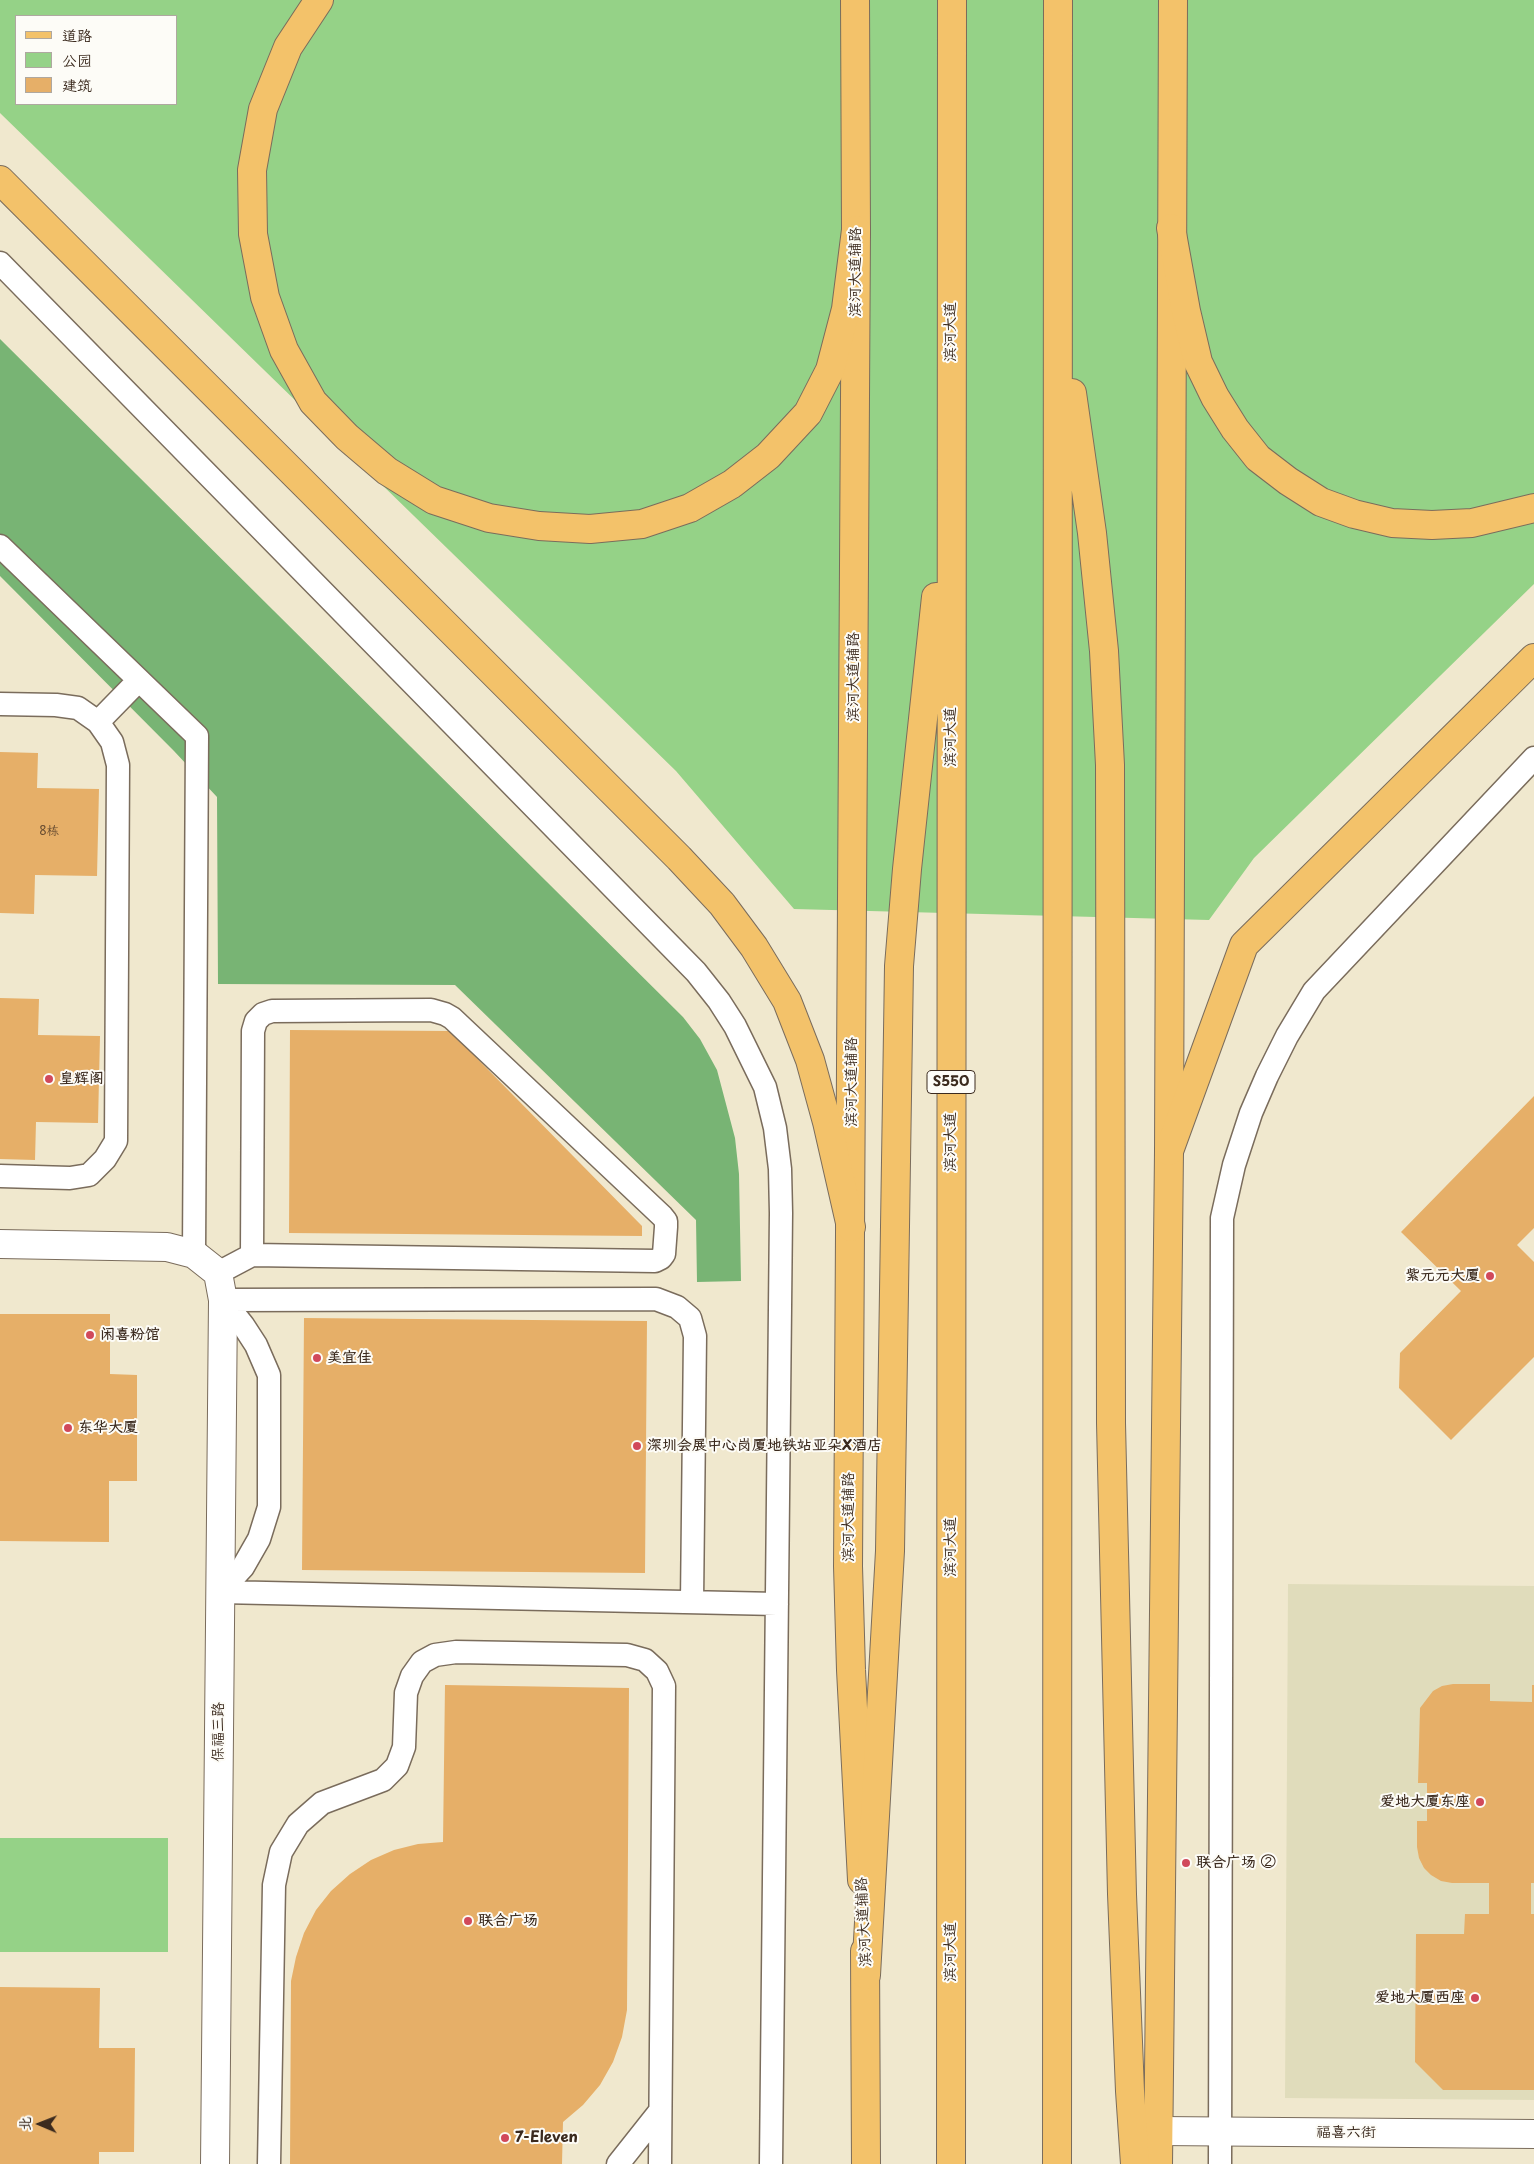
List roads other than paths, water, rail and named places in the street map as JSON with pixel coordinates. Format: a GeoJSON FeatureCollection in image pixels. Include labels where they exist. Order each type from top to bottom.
{"type":"FeatureCollection","features":[{"type":"Feature","properties":{"kind":"main road"},"geometry":{"type":"LineString","coordinates":[[318,0],[288,48],[263,109],[252,170],[253,234],[264,297],[284,350],[313,402],[347,437],[387,472],[434,500],[489,518],[539,526],[590,529],[642,524],[690,508],[732,484],[768,456],[808,413],[830,370],[846,309],[856,230]]}},
{"type":"Feature","properties":{"kind":"main road","name":"滨河大道辅路"},"geometry":{"type":"LineString","coordinates":[[855,0],[856,230],[848,1566],[866,1975],[866,2164]]}},
{"type":"Feature","properties":{"kind":"main road","name":"滨河大道"},"geometry":{"type":"LineString","coordinates":[[951,2164],[952,0]]}},
{"type":"Feature","properties":{"kind":"main road"},"geometry":{"type":"LineString","coordinates":[[1057,2164],[1058,0]]}},
{"type":"Feature","properties":{"kind":"main road"},"geometry":{"type":"LineString","coordinates":[[1158,2164],[1169,1151],[1172,0]]}},
{"type":"Feature","properties":{"kind":"main road"},"geometry":{"type":"LineString","coordinates":[[0,180],[679,858],[722,904],[754,947],[787,1001],[810,1060],[827,1122],[851,1227]]}},
{"type":"Feature","properties":{"kind":"main road"},"geometry":{"type":"LineString","coordinates":[[1172,228],[1186,311],[1198,362],[1215,397],[1235,429],[1258,458],[1288,481],[1321,502],[1354,514],[1392,523],[1432,525],[1472,523],[1534,508]]}},
{"type":"Feature","properties":{"kind":"main road"},"geometry":{"type":"LineString","coordinates":[[1058,294],[1093,543],[1104,650],[1110,765],[1111,1423],[1122,1894],[1135,2164]]}},
{"type":"Feature","properties":{"kind":"main road"},"geometry":{"type":"LineString","coordinates":[[866,1975],[890,1551],[899,966],[907,869],[935,604],[951,409]]}},
{"type":"Feature","properties":{"kind":"main road"},"geometry":{"type":"LineString","coordinates":[[1169,1151],[1244,945],[1534,658]]}},
{"type":"Feature","properties":{"kind":"street"},"geometry":{"type":"LineString","coordinates":[[0,1244],[167,1247],[194,1254],[221,1286]]}},
{"type":"Feature","properties":{"kind":"street","name":"保福三路"},"geometry":{"type":"LineString","coordinates":[[215,2164],[221,1286]]}},
{"type":"Feature","properties":{"kind":"street","name":"福喜六街"},"geometry":{"type":"LineString","coordinates":[[1159,2131],[1534,2134]]}},
{"type":"Feature","properties":{"kind":"lane"},"geometry":{"type":"LineString","coordinates":[[0,264],[696,972],[720,1001],[735,1026],[765,1087],[780,1169],[771,2164]]}},
{"type":"Feature","properties":{"kind":"lane"},"geometry":{"type":"LineString","coordinates":[[0,546],[197,736],[194,1254]]}},
{"type":"Feature","properties":{"kind":"lane"},"geometry":{"type":"LineString","coordinates":[[98,722],[138,680]]}},
{"type":"Feature","properties":{"kind":"lane"},"geometry":{"type":"LineString","coordinates":[[0,704],[56,705],[78,708],[98,722],[112,742],[118,765],[116,1141],[106,1159],[89,1175],[70,1178],[0,1176]]}},
{"type":"Feature","properties":{"kind":"lane"},"geometry":{"type":"LineString","coordinates":[[1220,2164],[1222,1218],[1234,1165],[1251,1112],[1287,1036],[1314,991],[1534,758]]}},
{"type":"Feature","properties":{"kind":"lane"},"geometry":{"type":"LineString","coordinates":[[221,1286],[252,1255],[253,1031],[256,1021],[263,1014],[272,1011],[431,1010],[445,1014],[459,1025],[666,1221],[664,1254],[655,1261],[252,1255]]}},
{"type":"Feature","properties":{"kind":"lane"},"geometry":{"type":"LineString","coordinates":[[221,1286],[656,1299],[678,1307],[690,1318],[695,1336],[692,1602]]}},
{"type":"Feature","properties":{"kind":"lane"},"geometry":{"type":"LineString","coordinates":[[220,1592],[243,1567],[260,1539],[269,1507],[269,1375],[252,1338],[221,1286]]}},
{"type":"Feature","properties":{"kind":"lane"},"geometry":{"type":"LineString","coordinates":[[220,1592],[777,1604]]}},
{"type":"Feature","properties":{"kind":"lane"},"geometry":{"type":"LineString","coordinates":[[269,2164],[274,1885],[281,1852],[298,1824],[322,1803],[383,1780],[397,1766],[404,1747],[406,1693],[412,1676],[422,1662],[435,1655],[456,1652],[627,1655],[645,1660],[657,1671],[664,1686],[660,2164]]}},
{"type":"Feature","properties":{"kind":"lane"},"geometry":{"type":"LineString","coordinates":[[618,2164],[660,2111]]}},
{"type":"Feature","properties":{"kind":"place","name":"皇辉阁"},"geometry":{"type":"Point","coordinates":[49,1079]}},
{"type":"Feature","properties":{"kind":"place","name":"紫元元大厦"},"geometry":{"type":"Point","coordinates":[1490,1276]}},
{"type":"Feature","properties":{"kind":"place","name":"闲喜粉馆"},"geometry":{"type":"Point","coordinates":[90,1335]}},
{"type":"Feature","properties":{"kind":"place","name":"美宜佳"},"geometry":{"type":"Point","coordinates":[317,1358]}},
{"type":"Feature","properties":{"kind":"place","name":"东华大厦"},"geometry":{"type":"Point","coordinates":[68,1428]}},
{"type":"Feature","properties":{"kind":"place","name":"深圳会展中心岗厦地铁站亚朵X酒店"},"geometry":{"type":"Point","coordinates":[637,1446]}},
{"type":"Feature","properties":{"kind":"place","name":"爱地大厦东座"},"geometry":{"type":"Point","coordinates":[1480,1802]}},
{"type":"Feature","properties":{"kind":"place","name":"联合广场 ②"},"geometry":{"type":"Point","coordinates":[1186,1863]}},
{"type":"Feature","properties":{"kind":"place","name":"联合广场"},"geometry":{"type":"Point","coordinates":[468,1921]}},
{"type":"Feature","properties":{"kind":"place","name":"爱地大厦西座"},"geometry":{"type":"Point","coordinates":[1475,1998]}},
{"type":"Feature","properties":{"kind":"place","name":"7-Eleven"},"geometry":{"type":"Point","coordinates":[505,2138]}}]}
